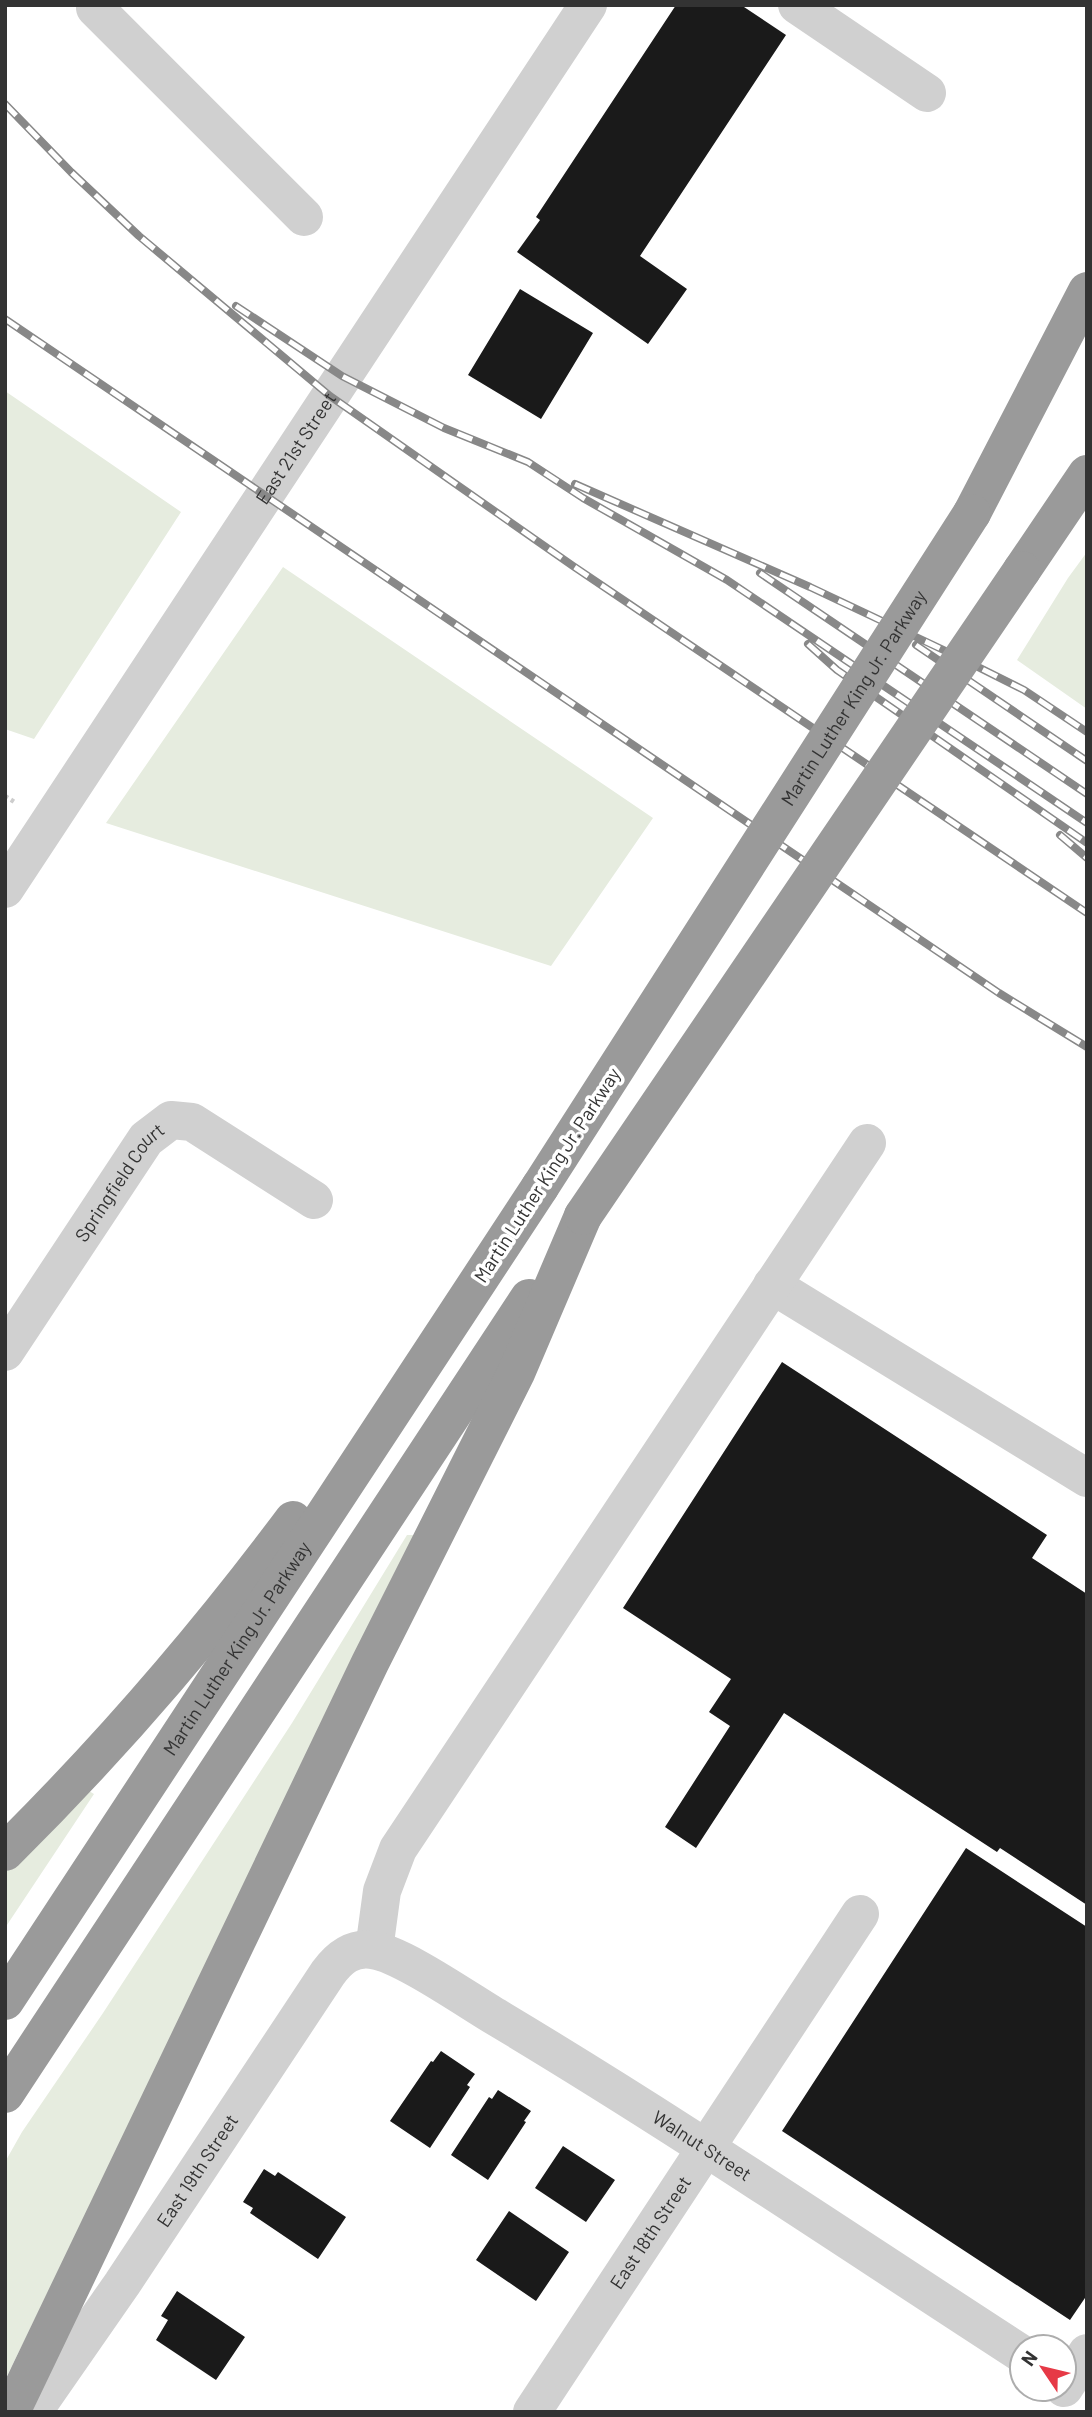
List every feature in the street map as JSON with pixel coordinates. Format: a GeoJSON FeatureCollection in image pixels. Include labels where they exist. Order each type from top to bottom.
{"type":"FeatureCollection","features":[{"type":"Feature","properties":{"kind":"highway"},"geometry":{"type":"LineString","coordinates":[[972,513],[1087,291]]}},
{"type":"Feature","properties":{"kind":"highway","name":"Martin Luther King Jr. Parkway"},"geometry":{"type":"LineString","coordinates":[[5,2001],[540,1187],[972,513],[1087,348]]}},
{"type":"Feature","properties":{"kind":"highway"},"geometry":{"type":"LineString","coordinates":[[5,2094],[583,1216],[1087,474]]}},
{"type":"Feature","properties":{"kind":"highway"},"geometry":{"type":"LineString","coordinates":[[1022,570],[1087,484]]}},
{"type":"Feature","properties":{"kind":"highway"},"geometry":{"type":"LineString","coordinates":[[5,1852],[107,1746],[173,1672],[249,1579],[540,1187]]}},
{"type":"Feature","properties":{"kind":"highway"},"geometry":{"type":"LineString","coordinates":[[10,2412],[370,1663],[516,1373],[583,1216]]}},
{"type":"Feature","properties":{"kind":"street"},"geometry":{"type":"LineString","coordinates":[[97,5],[95,8],[304,217]]}},
{"type":"Feature","properties":{"kind":"street","name":"East 21st Street"},"geometry":{"type":"LineString","coordinates":[[5,889],[588,5]]}},
{"type":"Feature","properties":{"kind":"street"},"geometry":{"type":"LineString","coordinates":[[797,5],[928,93]]}},
{"type":"Feature","properties":{"kind":"street","name":"Springfield Court"},"geometry":{"type":"LineString","coordinates":[[5,1352],[146,1139],[171,1120],[192,1122],[314,1200]]}},
{"type":"Feature","properties":{"kind":"street"},"geometry":{"type":"LineString","coordinates":[[374,1950],[382,1891],[398,1849],[867,1143]]}},
{"type":"Feature","properties":{"kind":"street"},"geometry":{"type":"LineString","coordinates":[[772,1285],[1087,1478]]}},
{"type":"Feature","properties":{"kind":"street","name":"East 18th Street"},"geometry":{"type":"LineString","coordinates":[[533,2412],[860,1914]]}},
{"type":"Feature","properties":{"kind":"street","name":"Walnut Street"},"geometry":{"type":"LineString","coordinates":[[374,1950],[412,1967],[604,2082],[1008,2345]]}},
{"type":"Feature","properties":{"kind":"street","name":"East 19th Street"},"geometry":{"type":"LineString","coordinates":[[33,2412],[137,2261],[328,1973],[338,1960],[349,1953],[374,1950]]}},
{"type":"Feature","properties":{"kind":"shaded area"},"geometry":{"type":"Polygon","coordinates":[[[5,391],[181,512],[34,739],[5,729],[5,391]]]}},
{"type":"Feature","properties":{"kind":"shaded area"},"geometry":{"type":"Polygon","coordinates":[[[1087,552],[1087,709],[1017,660],[1087,552]]]}},
{"type":"Feature","properties":{"kind":"shaded area"},"geometry":{"type":"Polygon","coordinates":[[[283,567],[653,818],[551,966],[106,823],[283,567]]]}},
{"type":"Feature","properties":{"kind":"shaded area"},"geometry":{"type":"Polygon","coordinates":[[[407,1535],[419,1535],[5,2380],[5,2162],[22,2132],[292,1723],[407,1535]]]}},
{"type":"Feature","properties":{"kind":"shaded area"},"geometry":{"type":"Polygon","coordinates":[[[89,1791],[94,1794],[5,1928],[5,1873],[89,1791]]]}},
{"type":"Feature","properties":{"kind":"building"},"geometry":{"type":"Polygon","coordinates":[[[676,5],[741,5],[786,35],[640,256],[687,289],[648,344],[517,252],[540,220],[536,217],[676,5]]]}},
{"type":"Feature","properties":{"kind":"building"},"geometry":{"type":"Polygon","coordinates":[[[520,289],[593,333],[541,419],[468,375],[520,289]]]}},
{"type":"Feature","properties":{"kind":"building"},"geometry":{"type":"Polygon","coordinates":[[[782,1362],[1047,1535],[1032,1558],[1087,1594],[1087,1905],[1000,1848],[997,1852],[784,1713],[696,1848],[665,1827],[730,1726],[709,1712],[731,1679],[623,1608],[782,1362]]]}},
{"type":"Feature","properties":{"kind":"building"},"geometry":{"type":"Polygon","coordinates":[[[966,1848],[1087,1927],[1087,2295],[1070,2320],[782,2131],[966,1848]]]}},
{"type":"Feature","properties":{"kind":"building"},"geometry":{"type":"Polygon","coordinates":[[[441,2051],[475,2074],[467,2085],[470,2087],[430,2148],[390,2121],[431,2061],[433,2062],[441,2051]]]}},
{"type":"Feature","properties":{"kind":"building"},"geometry":{"type":"Polygon","coordinates":[[[498,2090],[531,2111],[488,2180],[451,2155],[489,2097],[492,2099],[498,2090]]]}},
{"type":"Feature","properties":{"kind":"building"},"geometry":{"type":"Polygon","coordinates":[[[563,2146],[615,2180],[586,2222],[535,2188],[563,2146]]]}},
{"type":"Feature","properties":{"kind":"building"},"geometry":{"type":"Polygon","coordinates":[[[264,2169],[275,2176],[278,2172],[346,2217],[318,2259],[250,2213],[253,2208],[243,2202],[264,2169]]]}},
{"type":"Feature","properties":{"kind":"building"},"geometry":{"type":"Polygon","coordinates":[[[509,2211],[569,2252],[536,2301],[476,2260],[509,2211]]]}},
{"type":"Feature","properties":{"kind":"building"},"geometry":{"type":"Polygon","coordinates":[[[177,2291],[245,2337],[216,2380],[156,2340],[168,2320],[161,2316],[177,2291]]]}},
{"type":"Feature","properties":{"kind":"railway"},"geometry":{"type":"LineString","coordinates":[[5,104],[71,172],[139,236],[330,396],[573,566],[1087,913]]}},
{"type":"Feature","properties":{"kind":"railway"},"geometry":{"type":"LineString","coordinates":[[236,306],[342,376],[444,428],[528,462],[583,498],[727,580],[1087,823]]}},
{"type":"Feature","properties":{"kind":"railway"},"geometry":{"type":"LineString","coordinates":[[5,319],[999,993],[1087,1047]]}},
{"type":"Feature","properties":{"kind":"railway"},"geometry":{"type":"LineString","coordinates":[[575,484],[810,587],[952,654],[1024,690],[1087,732]]}},
{"type":"Feature","properties":{"kind":"railway"},"geometry":{"type":"LineString","coordinates":[[760,573],[1087,794]]}},
{"type":"Feature","properties":{"kind":"railway"},"geometry":{"type":"LineString","coordinates":[[808,644],[837,670],[1087,843]]}},
{"type":"Feature","properties":{"kind":"railway"},"geometry":{"type":"LineString","coordinates":[[916,645],[1087,761]]}},
{"type":"Feature","properties":{"kind":"railway"},"geometry":{"type":"LineString","coordinates":[[1060,835],[1087,858]]}}]}
